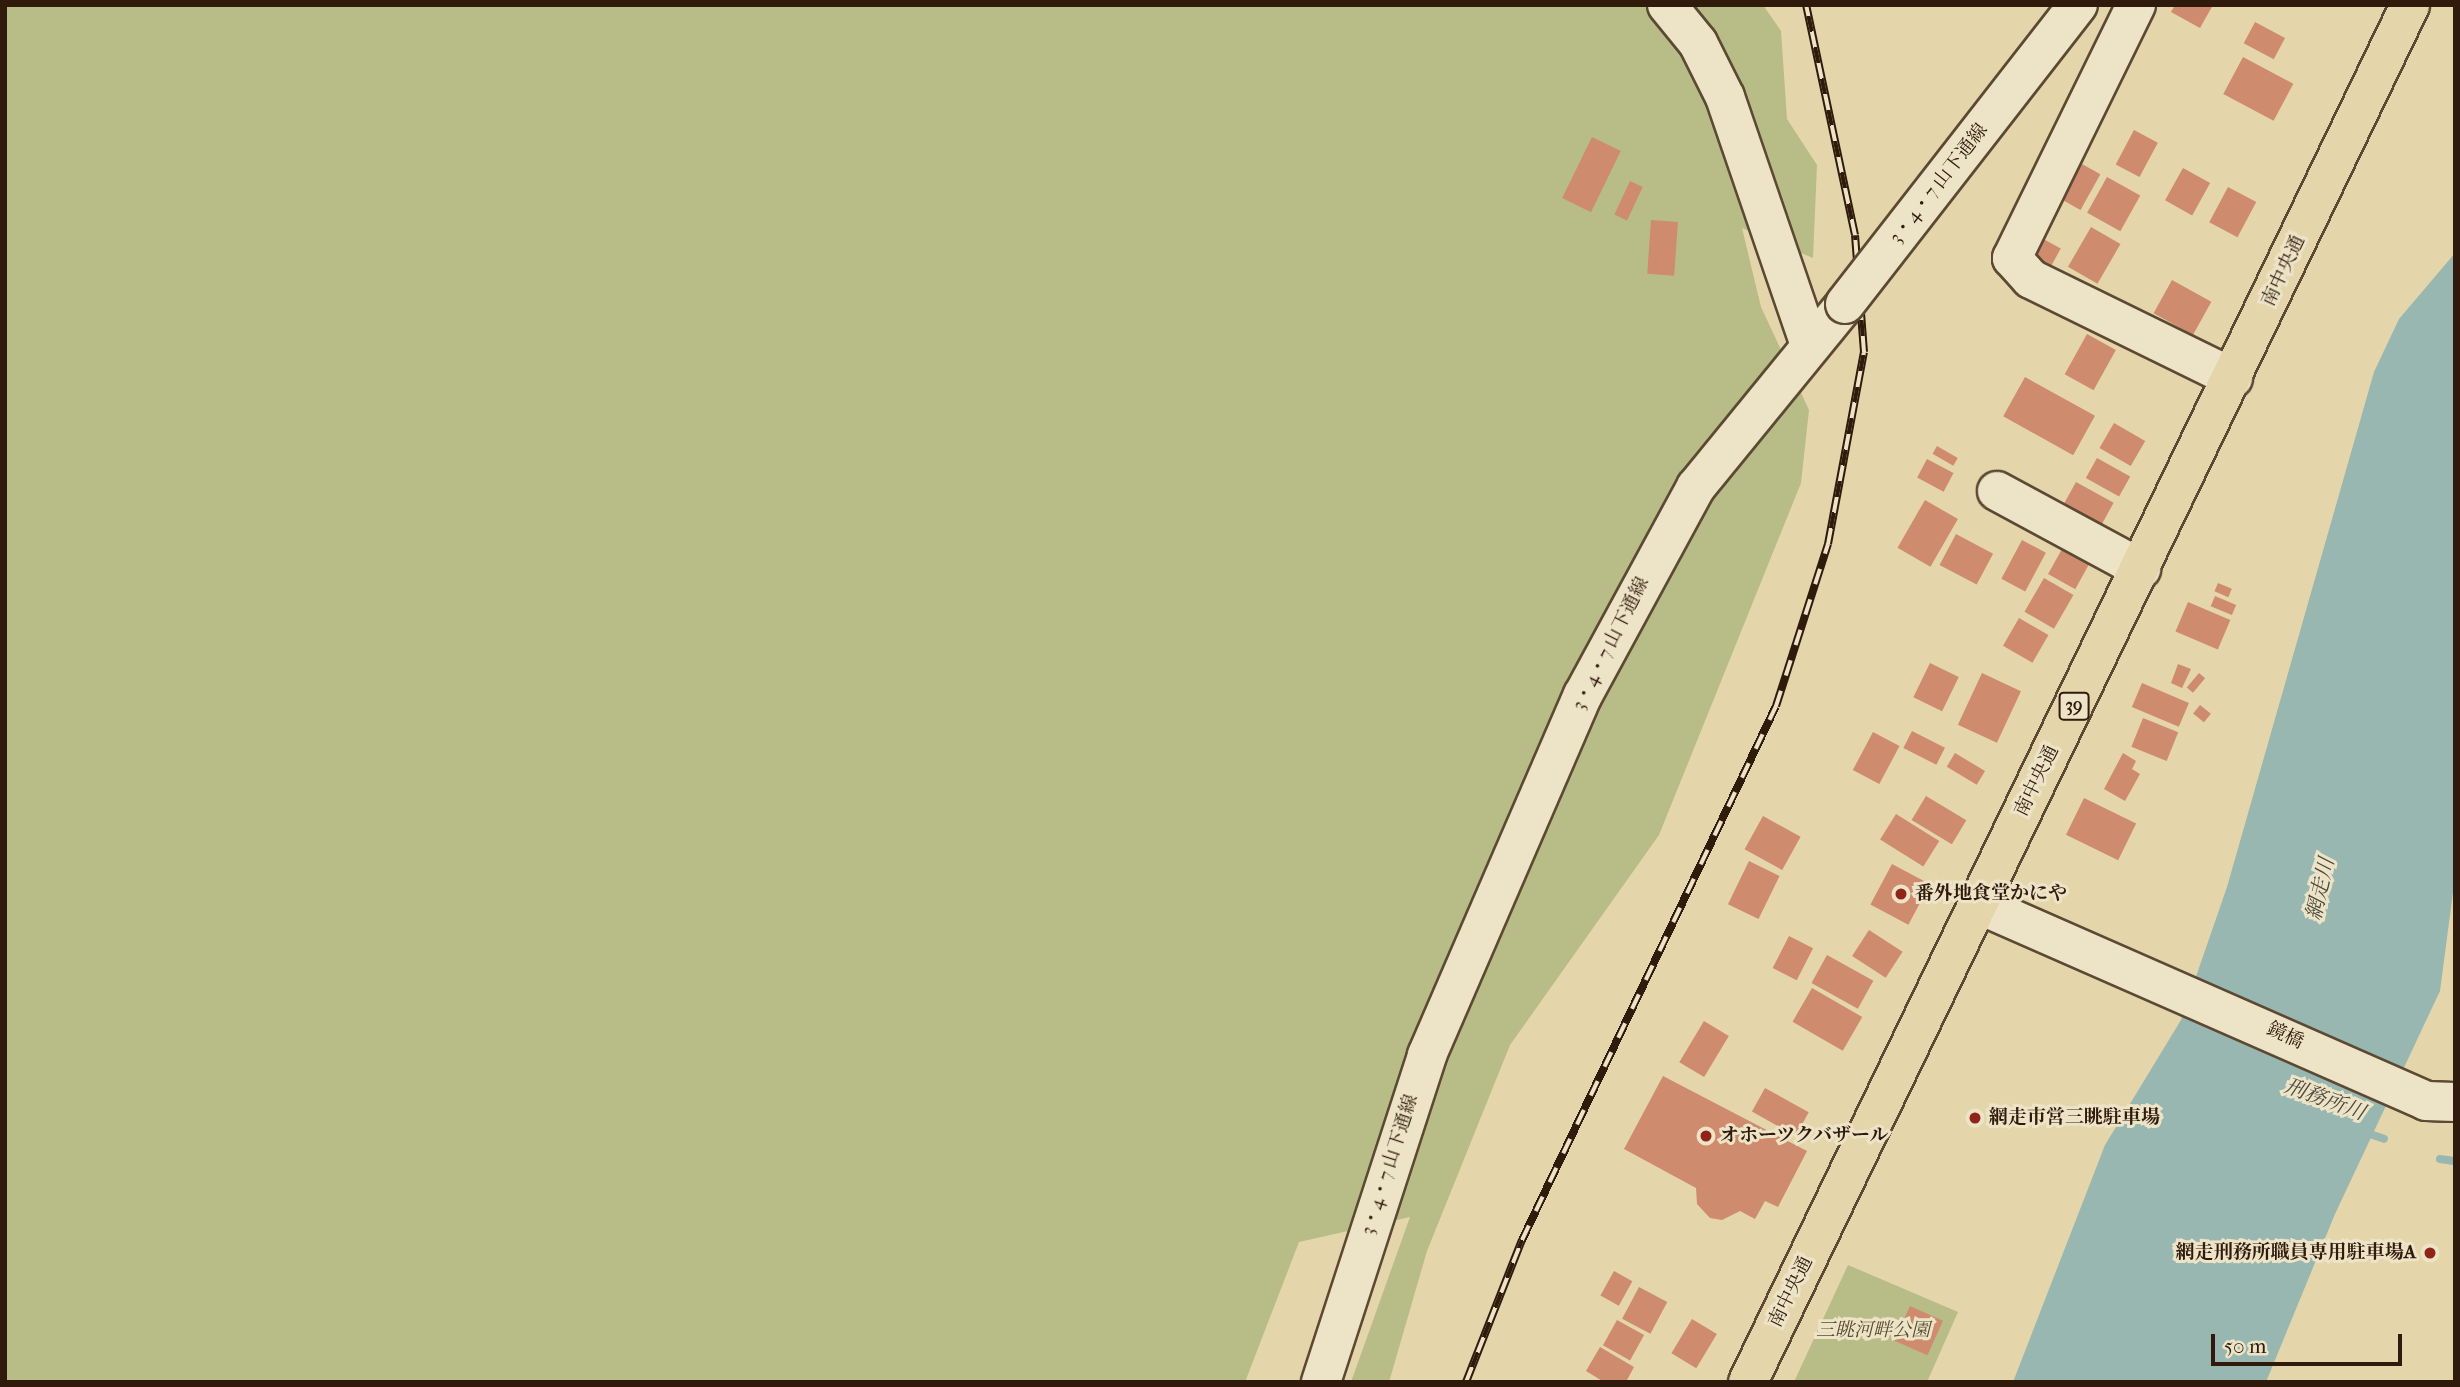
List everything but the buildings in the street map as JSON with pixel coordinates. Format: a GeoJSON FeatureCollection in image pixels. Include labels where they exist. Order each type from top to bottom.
{"type":"FeatureCollection","features":[{"type":"Feature","properties":{"kind":"highway","name":"南中央通"},"geometry":{"type":"LineString","coordinates":[[1748,1382],[2233,377],[2400,13]]}},
{"type":"Feature","properties":{"kind":"street"},"geometry":{"type":"LineString","coordinates":[[1667,5],[1698,43],[1725,97],[1809,343]]}},
{"type":"Feature","properties":{"kind":"street","name":"3・4・7 山下通線"},"geometry":{"type":"LineString","coordinates":[[1321,1382],[1427,1055],[1583,695],[1696,487],[1809,343],[1845,304],[2078,5]]}},
{"type":"Feature","properties":{"kind":"street"},"geometry":{"type":"LineString","coordinates":[[2136,5],[2012,258],[2031,279],[2233,377]]}},
{"type":"Feature","properties":{"kind":"street"},"geometry":{"type":"LineString","coordinates":[[1997,491],[2141,569]]}},
{"type":"Feature","properties":{"kind":"street","name":"鏡橋"},"geometry":{"type":"LineString","coordinates":[[1978,904],[2166,982],[2426,1101],[2455,1102]]}},
{"type":"Feature","properties":{"kind":"green space"},"geometry":{"type":"Polygon","coordinates":[[[5,5],[1763,5],[1781,31],[1787,119],[1817,165],[1813,258],[1742,228],[1761,307],[1809,410],[1801,483],[1659,835],[1510,1045],[1427,1251],[1389,1382],[1351,1382],[1410,1217],[1299,1242],[1245,1382],[5,1382],[5,5]]]}},
{"type":"Feature","properties":{"kind":"green space","name":"三眺河畔公園"},"geometry":{"type":"Polygon","coordinates":[[[1848,1265],[1958,1312],[1927,1382],[1794,1382],[1848,1265]]]}},
{"type":"Feature","properties":{"kind":"water","name":"網走川"},"geometry":{"type":"Polygon","coordinates":[[[2455,253],[2455,877],[2440,991],[2335,1214],[2266,1382],[2013,1382],[2105,1145],[2181,1020],[2227,887],[2374,372],[2399,319],[2455,253]]]}},
{"type":"Feature","properties":{"kind":"waterway","name":"刑務所川"},"geometry":{"type":"LineString","coordinates":[[2364,1132],[2384,1139]]}},
{"type":"Feature","properties":{"kind":"waterway","name":"刑務所川"},"geometry":{"type":"LineString","coordinates":[[2440,1159],[2454,1161]]}},
{"type":"Feature","properties":{"kind":"railway"},"geometry":{"type":"LineString","coordinates":[[1466,1382],[1522,1240],[1776,706],[1828,544],[1864,352],[1855,235],[1806,5]]}},
{"type":"Feature","properties":{"kind":"place","name":"番外地食堂かにや"},"geometry":{"type":"Point","coordinates":[1901,894]}},
{"type":"Feature","properties":{"kind":"place","name":"網走市営三眺駐車場"},"geometry":{"type":"Point","coordinates":[1975,1118]}},
{"type":"Feature","properties":{"kind":"place","name":"オホーツクバザール"},"geometry":{"type":"Point","coordinates":[1706,1136]}},
{"type":"Feature","properties":{"kind":"place","name":"網走刑務所職員専用駐車場A"},"geometry":{"type":"Point","coordinates":[2430,1253]}}]}
